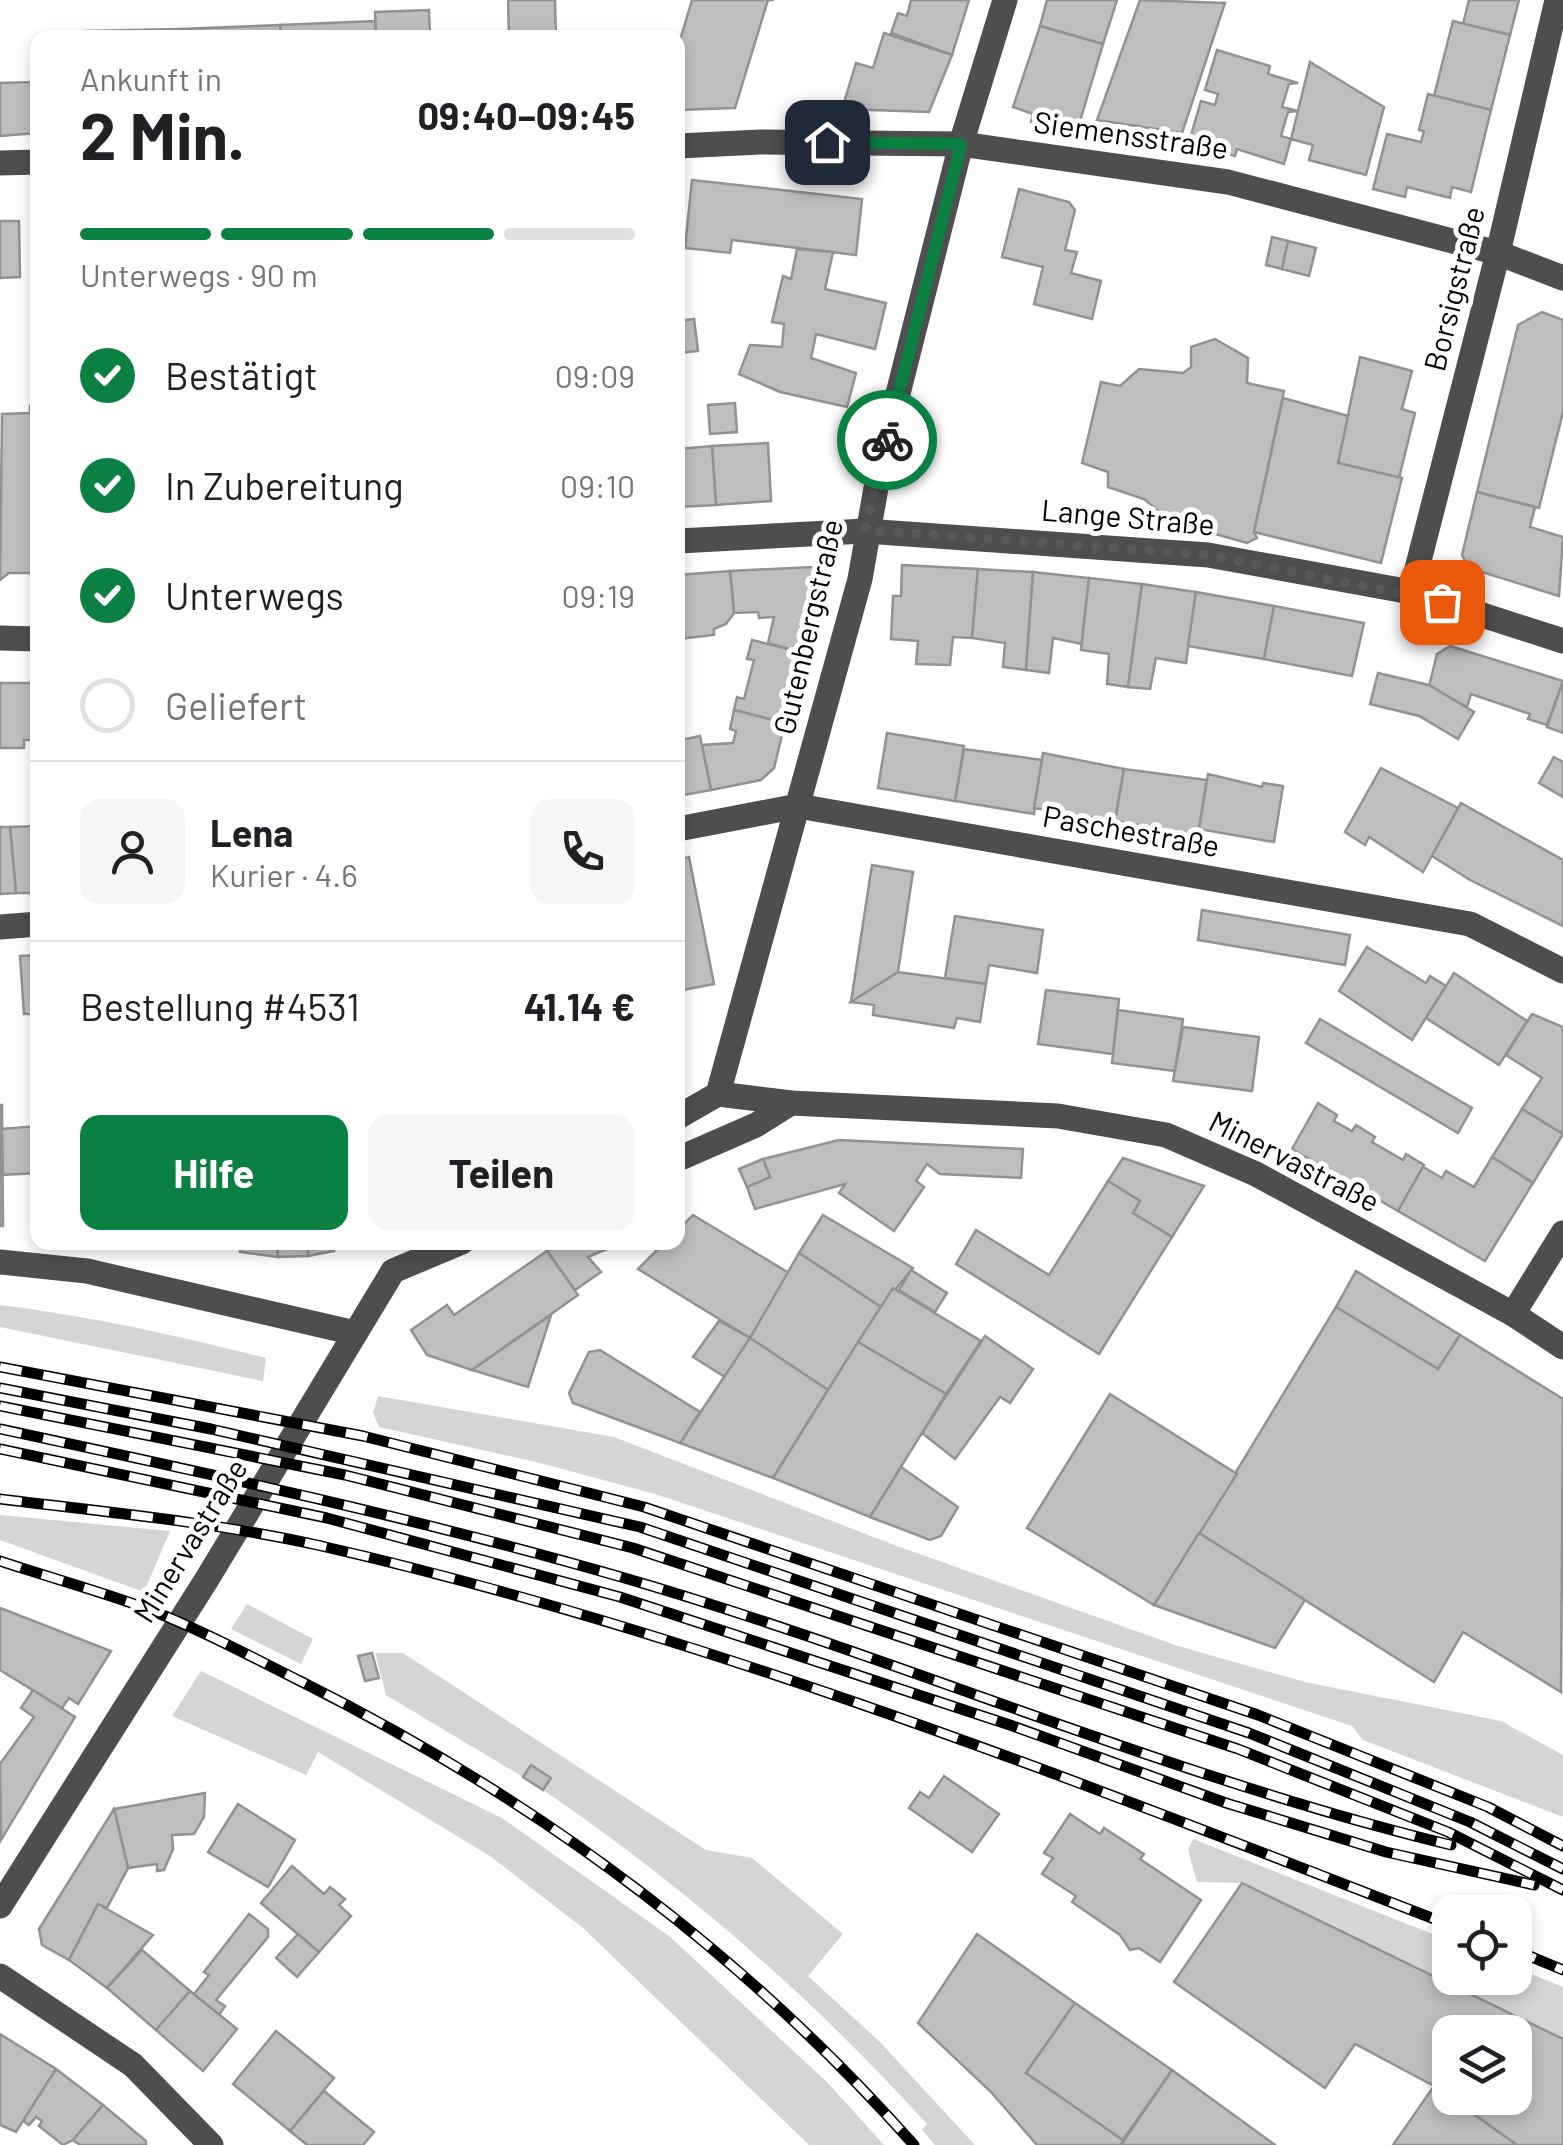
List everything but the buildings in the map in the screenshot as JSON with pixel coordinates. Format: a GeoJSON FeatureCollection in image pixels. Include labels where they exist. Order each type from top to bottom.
{"type":"FeatureCollection","features":[{"type":"Feature","properties":{"kind":"street","name":"Gutenbergstraße"},"geometry":{"type":"LineString","coordinates":[[718,1094],[860,579],[865,530],[961,144],[1005,0]]}},
{"type":"Feature","properties":{"kind":"street","name":"Borsigstraße"},"geometry":{"type":"LineString","coordinates":[[1411,592],[1498,253],[1557,0]]}},
{"type":"Feature","properties":{"kind":"street","name":"Siemensstraße"},"geometry":{"type":"LineString","coordinates":[[685,146],[760,142],[961,144],[1228,182],[1498,253],[1563,278]]}},
{"type":"Feature","properties":{"kind":"street"},"geometry":{"type":"LineString","coordinates":[[0,163],[30,162]]}},
{"type":"Feature","properties":{"kind":"street","name":"Lange Straße"},"geometry":{"type":"LineString","coordinates":[[685,541],[865,530],[1208,555],[1411,592],[1563,640]]}},
{"type":"Feature","properties":{"kind":"street"},"geometry":{"type":"LineString","coordinates":[[0,638],[30,639]]}},
{"type":"Feature","properties":{"kind":"street","name":"Paschestraße"},"geometry":{"type":"LineString","coordinates":[[685,828],[798,806],[1470,924],[1563,971]]}},
{"type":"Feature","properties":{"kind":"street"},"geometry":{"type":"LineString","coordinates":[[0,927],[30,925]]}},
{"type":"Feature","properties":{"kind":"street"},"geometry":{"type":"LineString","coordinates":[[685,1113],[718,1094]]}},
{"type":"Feature","properties":{"kind":"street","name":"Minervastraße"},"geometry":{"type":"LineString","coordinates":[[718,1094],[791,1103],[1058,1116],[1166,1135],[1256,1174],[1513,1314],[1563,1347]]}},
{"type":"Feature","properties":{"kind":"street"},"geometry":{"type":"LineString","coordinates":[[685,1156],[756,1124],[791,1103]]}},
{"type":"Feature","properties":{"kind":"street"},"geometry":{"type":"LineString","coordinates":[[1513,1314],[1563,1233]]}},
{"type":"Feature","properties":{"kind":"street","name":"Minervastraße"},"geometry":{"type":"LineString","coordinates":[[0,1906],[393,1271],[443,1250]]}},
{"type":"Feature","properties":{"kind":"street"},"geometry":{"type":"LineString","coordinates":[[0,1262],[87,1271],[355,1333]]}},
{"type":"Feature","properties":{"kind":"street"},"geometry":{"type":"LineString","coordinates":[[0,1976],[133,2065],[211,2145]]}},
{"type":"Feature","properties":{"kind":"shaded area"},"geometry":{"type":"Polygon","coordinates":[[[0,1305],[134,1327],[266,1358],[263,1381],[0,1327],[0,1305]]]}},
{"type":"Feature","properties":{"kind":"shaded area"},"geometry":{"type":"Polygon","coordinates":[[[378,1396],[614,1437],[897,1546],[1178,1646],[1305,1682],[1501,1721],[1563,1755],[1563,1817],[1363,1740],[1352,1726],[655,1494],[379,1427],[373,1413],[378,1396]]]}},
{"type":"Feature","properties":{"kind":"shaded area"},"geometry":{"type":"Polygon","coordinates":[[[0,1515],[170,1531],[144,1592],[0,1540],[0,1515]]]}},
{"type":"Feature","properties":{"kind":"shaded area"},"geometry":{"type":"Polygon","coordinates":[[[247,1604],[313,1639],[301,1664],[231,1629],[247,1604]]]}},
{"type":"Feature","properties":{"kind":"shaded area"},"geometry":{"type":"Polygon","coordinates":[[[375,1653],[403,1653],[706,1850],[752,1858],[843,1934],[808,1976],[880,2042],[975,2145],[935,2145],[922,2130],[927,2124],[838,2031],[697,1905],[543,1790],[550,1777],[531,1765],[523,1777],[386,1695],[375,1653]]]}},
{"type":"Feature","properties":{"kind":"shaded area"},"geometry":{"type":"Polygon","coordinates":[[[201,1671],[502,1818],[669,1936],[828,2083],[884,2145],[809,2145],[583,1928],[490,1856],[318,1752],[306,1775],[172,1716],[201,1671]]]}},
{"type":"Feature","properties":{"kind":"shaded area"},"geometry":{"type":"Polygon","coordinates":[[[1193,1839],[1432,1934],[1432,1975],[1242,1883],[1197,1882],[1188,1850],[1193,1839]]]}},
{"type":"Feature","properties":{"kind":"shaded area"},"geometry":{"type":"Polygon","coordinates":[[[1532,1974],[1563,1987],[1563,2039],[1532,2024],[1532,2015],[1514,2015],[1472,1995],[1532,1995],[1532,1974]]]}},
{"type":"Feature","properties":{"kind":"railway"},"geometry":{"type":"LineString","coordinates":[[0,1367],[363,1436],[644,1507],[1258,1715],[1488,1807],[1563,1846]]}},
{"type":"Feature","properties":{"kind":"railway"},"geometry":{"type":"LineString","coordinates":[[0,1388],[211,1429],[640,1527],[1249,1733],[1470,1822],[1563,1869]]}},
{"type":"Feature","properties":{"kind":"railway"},"geometry":{"type":"LineString","coordinates":[[0,1406],[345,1475],[633,1548],[1238,1749],[1448,1832],[1563,1890]]}},
{"type":"Feature","properties":{"kind":"railway"},"geometry":{"type":"LineString","coordinates":[[0,1429],[394,1517],[628,1579],[834,1645],[1243,1786],[1451,1845]]}},
{"type":"Feature","properties":{"kind":"railway"},"geometry":{"type":"LineString","coordinates":[[0,1449],[327,1518],[620,1597],[1010,1725],[1226,1803],[1386,1852],[1534,1885]]}},
{"type":"Feature","properties":{"kind":"railway"},"geometry":{"type":"LineString","coordinates":[[0,1499],[278,1537],[462,1581],[606,1621],[890,1714],[1432,1918]]}},
{"type":"Feature","properties":{"kind":"railway"},"geometry":{"type":"LineString","coordinates":[[0,1561],[137,1605],[200,1631],[388,1727],[471,1776],[552,1828],[706,1943],[848,2074],[914,2145]]}},
{"type":"Feature","properties":{"kind":"railway"},"geometry":{"type":"LineString","coordinates":[[1532,1957],[1563,1970]]}},
{"type":"Feature","properties":{"kind":"way so far"},"geometry":{"type":"LineString","coordinates":[[887,440],[865,530],[1208,555],[1411,592],[1442,602]]}},
{"type":"Feature","properties":{"kind":"route"},"geometry":{"type":"LineString","coordinates":[[827,142],[961,144],[887,440]]}}]}
